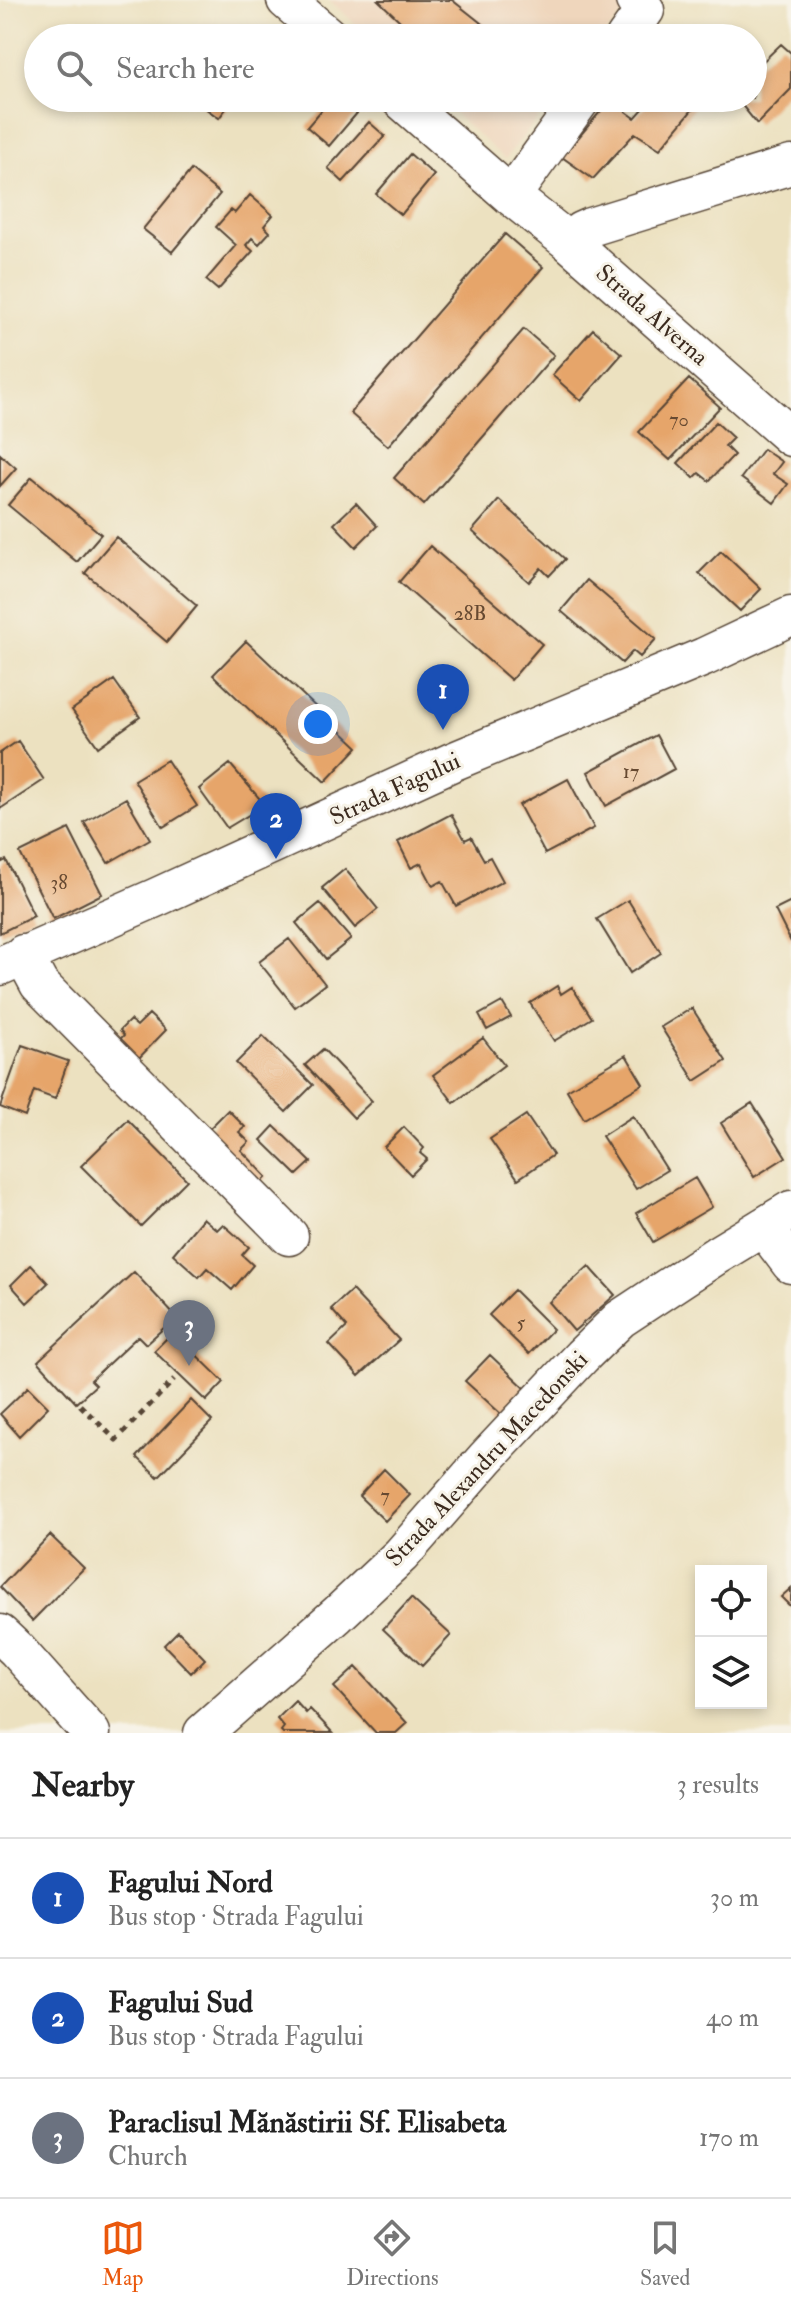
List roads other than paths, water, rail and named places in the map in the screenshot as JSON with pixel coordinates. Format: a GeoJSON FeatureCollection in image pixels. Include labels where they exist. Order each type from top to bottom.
{"type":"FeatureCollection","features":[{"type":"Feature","properties":{"kind":"street"},"geometry":{"type":"LineString","coordinates":[[286,0],[314,24]]}},
{"type":"Feature","properties":{"kind":"street"},"geometry":{"type":"LineString","coordinates":[[635,0],[645,10],[635,24]]}},
{"type":"Feature","properties":{"kind":"street","name":"Strada Alverna"},"geometry":{"type":"LineString","coordinates":[[415,112],[791,437]]}},
{"type":"Feature","properties":{"kind":"street"},"geometry":{"type":"LineString","coordinates":[[511,196],[572,112]]}},
{"type":"Feature","properties":{"kind":"street"},"geometry":{"type":"LineString","coordinates":[[569,242],[590,227],[791,165]]}},
{"type":"Feature","properties":{"kind":"street","name":"Strada Fagului"},"geometry":{"type":"LineString","coordinates":[[11,960],[155,898],[452,762],[652,679],[791,616]]}},
{"type":"Feature","properties":{"kind":"street"},"geometry":{"type":"LineString","coordinates":[[11,960],[39,984],[289,1236]]}},
{"type":"Feature","properties":{"kind":"street"},"geometry":{"type":"LineString","coordinates":[[777,1219],[791,1264]]}},
{"type":"Feature","properties":{"kind":"street","name":"Strada Alexandru Macedonski"},"geometry":{"type":"LineString","coordinates":[[203,1733],[401,1555],[486,1458],[620,1319],[777,1219]]}},
{"type":"Feature","properties":{"kind":"street"},"geometry":{"type":"LineString","coordinates":[[0,1634],[91,1733]]}},
{"type":"Feature","properties":{"kind":"place","name":"Fagului Nord"},"geometry":{"type":"Point","coordinates":[443,730]}},
{"type":"Feature","properties":{"kind":"place","name":"Fagului Sud"},"geometry":{"type":"Point","coordinates":[276,859]}},
{"type":"Feature","properties":{"kind":"place","name":"Paraclisul Mănăstirii Sf. Elisabeta"},"geometry":{"type":"Point","coordinates":[189,1366]}}]}
